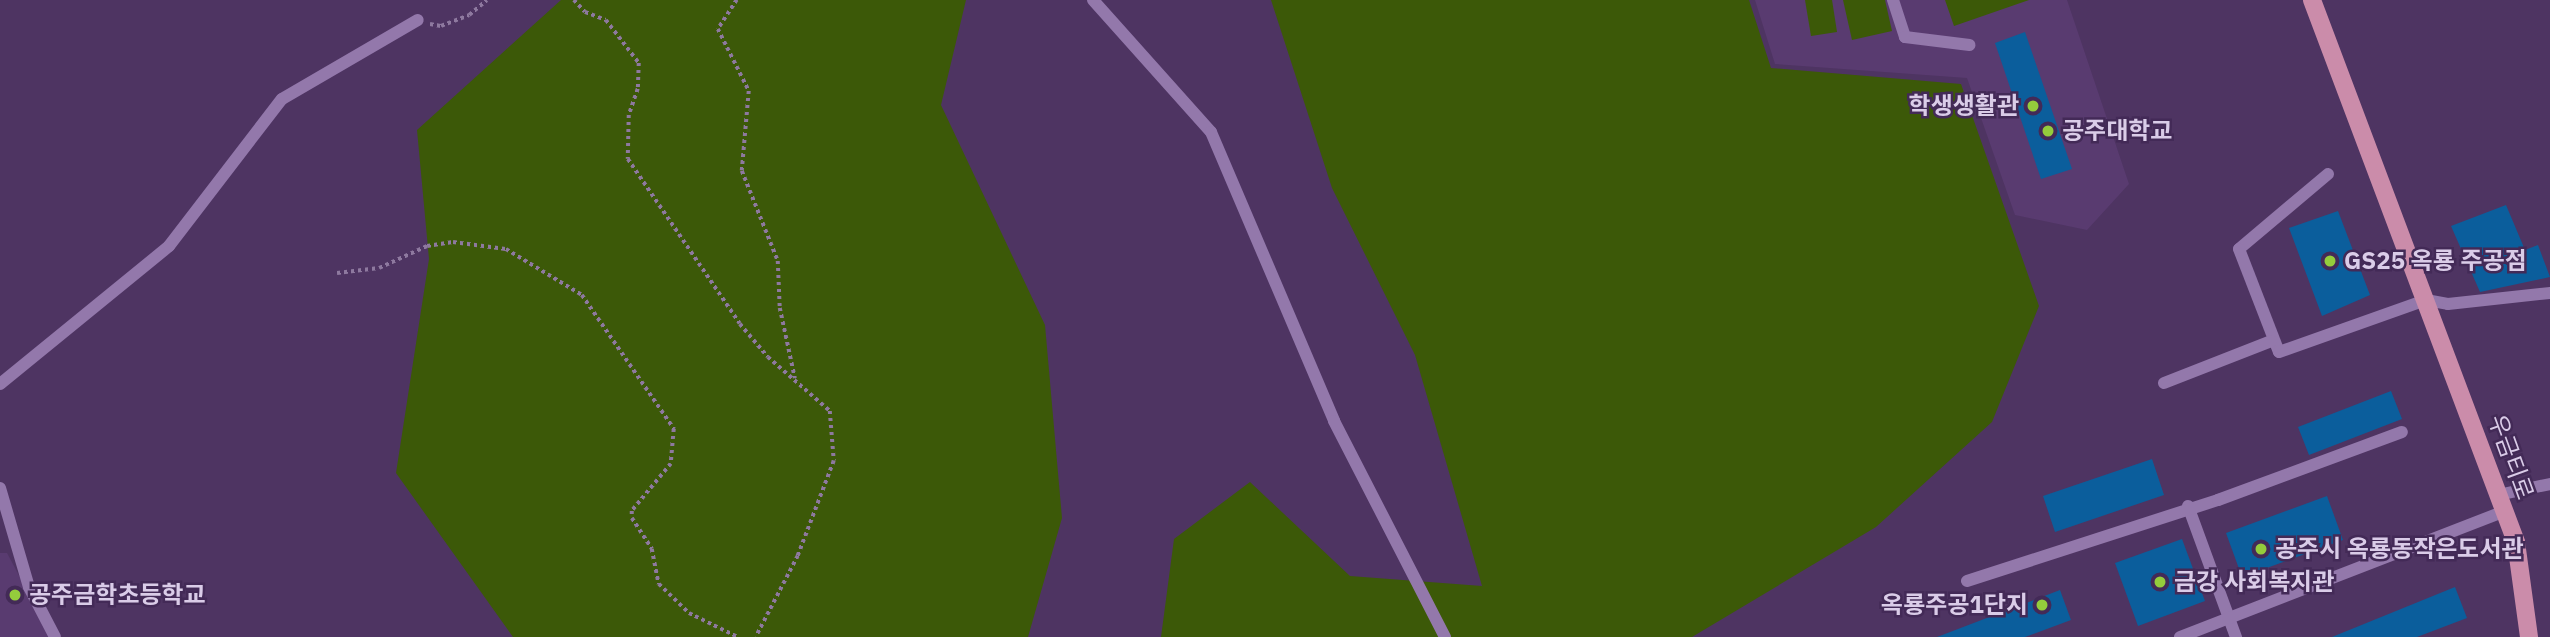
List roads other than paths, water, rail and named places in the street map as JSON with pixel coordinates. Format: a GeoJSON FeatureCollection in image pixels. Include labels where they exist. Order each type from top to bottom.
{"type":"FeatureCollection","features":[{"type":"Feature","properties":{"kind":"main road","name":"우금티로"},"geometry":{"type":"LineString","coordinates":[[2312,0],[2516,542],[2529,637]]}},
{"type":"Feature","properties":{"kind":"street"},"geometry":{"type":"LineString","coordinates":[[1093,0],[1211,132],[1334,421],[1445,637]]}},
{"type":"Feature","properties":{"kind":"street"},"geometry":{"type":"LineString","coordinates":[[1893,0],[1905,37],[1970,45]]}},
{"type":"Feature","properties":{"kind":"street"},"geometry":{"type":"LineString","coordinates":[[0,384],[169,246],[282,99],[418,20]]}},
{"type":"Feature","properties":{"kind":"street"},"geometry":{"type":"LineString","coordinates":[[2328,174],[2239,249],[2271,341],[2279,352],[2426,300],[2448,304],[2550,293]]}},
{"type":"Feature","properties":{"kind":"street"},"geometry":{"type":"LineString","coordinates":[[2164,383],[2271,341]]}},
{"type":"Feature","properties":{"kind":"street"},"geometry":{"type":"LineString","coordinates":[[1967,581],[2188,506],[2218,500],[2402,432]]}},
{"type":"Feature","properties":{"kind":"street"},"geometry":{"type":"LineString","coordinates":[[2180,637],[2550,484]]}},
{"type":"Feature","properties":{"kind":"street"},"geometry":{"type":"LineString","coordinates":[[0,488],[29,587],[55,637]]}},
{"type":"Feature","properties":{"kind":"street"},"geometry":{"type":"LineString","coordinates":[[2188,506],[2236,637]]}},
{"type":"Feature","properties":{"kind":"place","name":"학생생활관"},"geometry":{"type":"Point","coordinates":[2033,106]}},
{"type":"Feature","properties":{"kind":"place","name":"공주대학교"},"geometry":{"type":"Point","coordinates":[2048,131]}},
{"type":"Feature","properties":{"kind":"place","name":"GS25 옥룡 주공점"},"geometry":{"type":"Point","coordinates":[2330,261]}},
{"type":"Feature","properties":{"kind":"place","name":"공주시 옥룡동작은도서관"},"geometry":{"type":"Point","coordinates":[2261,549]}},
{"type":"Feature","properties":{"kind":"place","name":"금강 사회복지관"},"geometry":{"type":"Point","coordinates":[2160,582]}},
{"type":"Feature","properties":{"kind":"place","name":"공주금학초등학교"},"geometry":{"type":"Point","coordinates":[15,595]}},
{"type":"Feature","properties":{"kind":"place","name":"옥룡주공1단지"},"geometry":{"type":"Point","coordinates":[2042,605]}}]}
